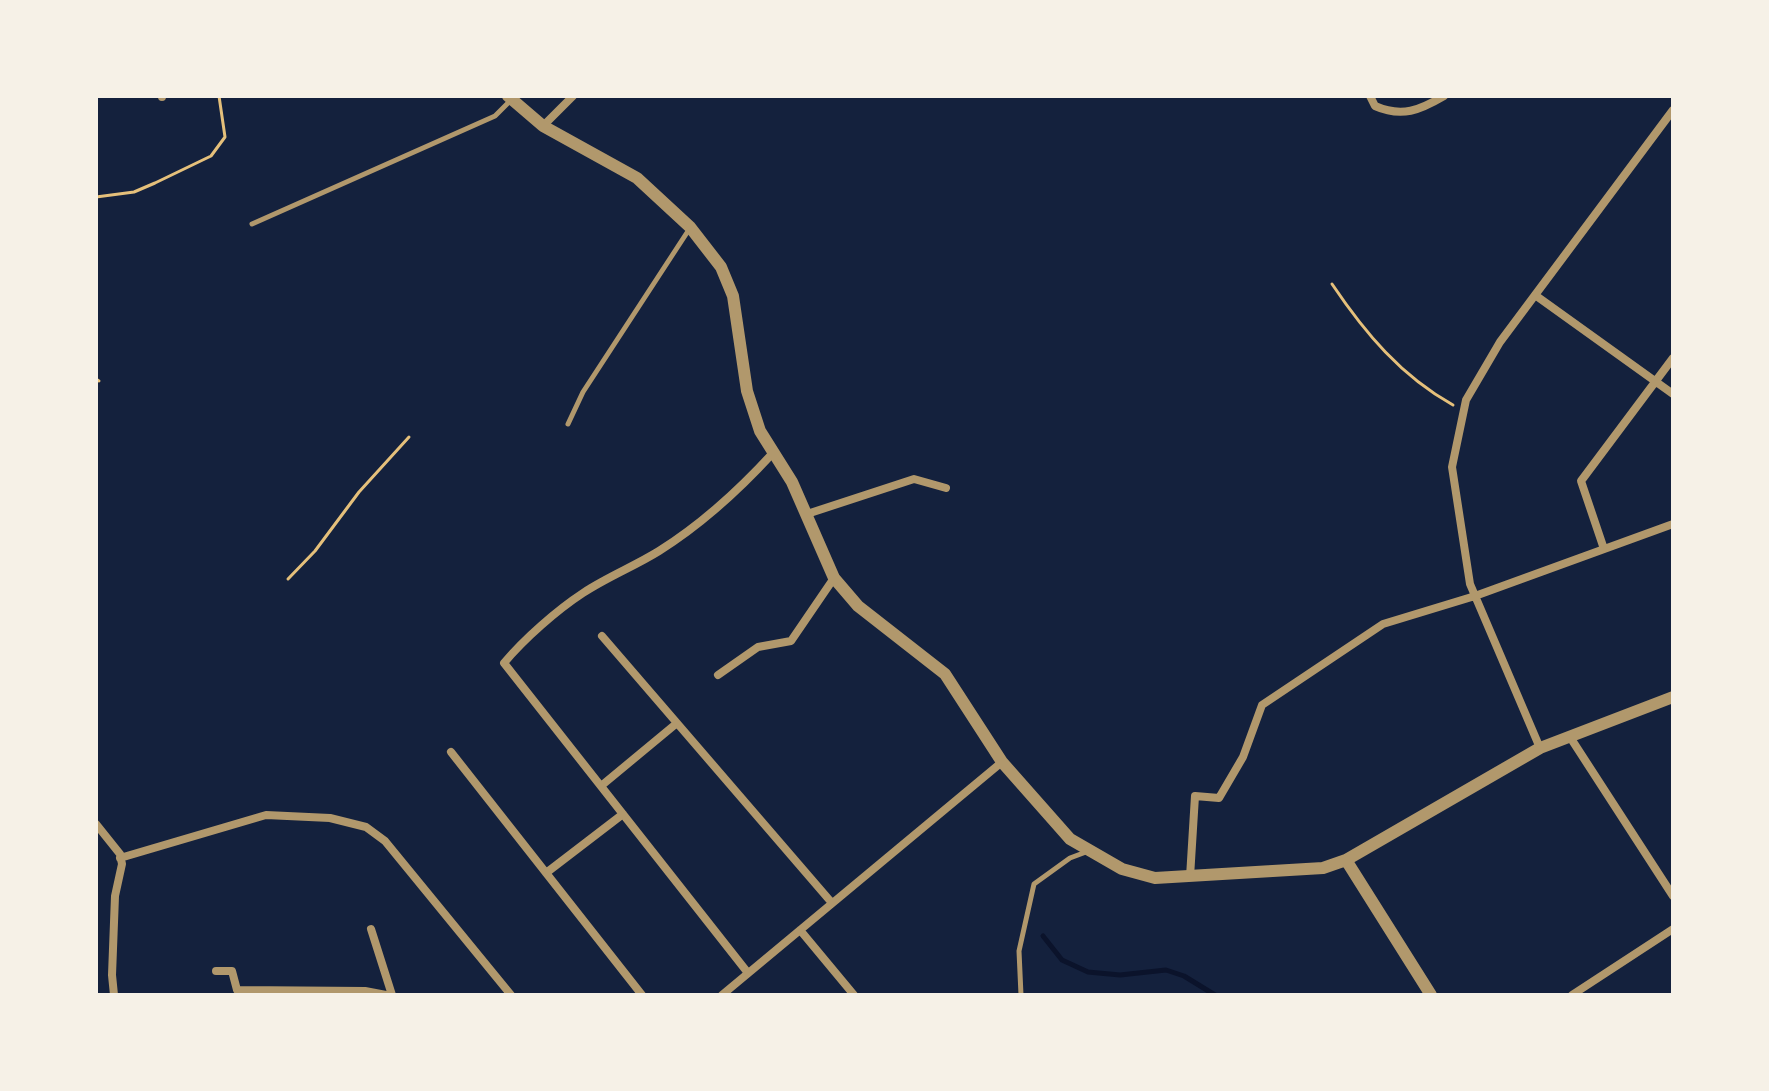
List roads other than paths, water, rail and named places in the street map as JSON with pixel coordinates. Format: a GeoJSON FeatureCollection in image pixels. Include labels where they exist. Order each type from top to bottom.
{"type":"FeatureCollection","features":[{"type":"Feature","properties":{"kind":"street"},"geometry":{"type":"LineString","coordinates":[[543,126],[573,96]]}},
{"type":"Feature","properties":{"kind":"street"},"geometry":{"type":"LineString","coordinates":[[1370,96],[1375,106],[1403,114],[1444,96]]}},
{"type":"Feature","properties":{"kind":"street"},"geometry":{"type":"LineString","coordinates":[[509,98],[543,126],[637,178],[690,227],[721,267],[733,296],[747,391],[760,431],[792,482],[834,578],[858,606],[945,674],[1002,762],[1070,839],[1122,869],[1155,878],[1323,868],[1346,860],[1540,748],[1673,697]]}},
{"type":"Feature","properties":{"kind":"street"},"geometry":{"type":"LineString","coordinates":[[1540,748],[1470,584],[1452,467],[1466,400],[1500,342],[1673,110]]}},
{"type":"Feature","properties":{"kind":"street"},"geometry":{"type":"LineString","coordinates":[[1535,295],[1673,394]]}},
{"type":"Feature","properties":{"kind":"street"},"geometry":{"type":"LineString","coordinates":[[1604,549],[1581,481],[1673,358]]}},
{"type":"Feature","properties":{"kind":"street"},"geometry":{"type":"LineString","coordinates":[[748,973],[504,663],[516,649],[581,594],[659,551],[702,521],[735,494],[772,454]]}},
{"type":"Feature","properties":{"kind":"street"},"geometry":{"type":"LineString","coordinates":[[807,514],[914,479],[946,488]]}},
{"type":"Feature","properties":{"kind":"street"},"geometry":{"type":"LineString","coordinates":[[1190,877],[1195,796],[1219,798],[1243,757],[1262,705],[1383,624],[1475,596],[1673,524]]}},
{"type":"Feature","properties":{"kind":"street"},"geometry":{"type":"LineString","coordinates":[[718,675],[758,647],[791,641],[834,578]]}},
{"type":"Feature","properties":{"kind":"street"},"geometry":{"type":"LineString","coordinates":[[602,636],[832,903]]}},
{"type":"Feature","properties":{"kind":"street"},"geometry":{"type":"LineString","coordinates":[[601,786],[677,723]]}},
{"type":"Feature","properties":{"kind":"street"},"geometry":{"type":"LineString","coordinates":[[1570,737],[1673,896]]}},
{"type":"Feature","properties":{"kind":"street"},"geometry":{"type":"LineString","coordinates":[[451,752],[642,995]]}},
{"type":"Feature","properties":{"kind":"street"},"geometry":{"type":"LineString","coordinates":[[722,995],[1002,762]]}},
{"type":"Feature","properties":{"kind":"street"},"geometry":{"type":"LineString","coordinates":[[546,873],[623,814]]}},
{"type":"Feature","properties":{"kind":"street"},"geometry":{"type":"LineString","coordinates":[[120,858],[266,815],[330,818],[366,827],[385,841],[511,995]]}},
{"type":"Feature","properties":{"kind":"street"},"geometry":{"type":"LineString","coordinates":[[96,824],[122,864],[115,896],[114,995]]}},
{"type":"Feature","properties":{"kind":"street"},"geometry":{"type":"LineString","coordinates":[[1346,860],[1431,995]]}},
{"type":"Feature","properties":{"kind":"street"},"geometry":{"type":"LineString","coordinates":[[371,929],[392,995]]}},
{"type":"Feature","properties":{"kind":"street"},"geometry":{"type":"LineString","coordinates":[[1572,995],[1673,929]]}},
{"type":"Feature","properties":{"kind":"street"},"geometry":{"type":"LineString","coordinates":[[800,930],[854,995]]}},
{"type":"Feature","properties":{"kind":"street"},"geometry":{"type":"LineString","coordinates":[[216,971],[232,971],[237,990],[365,991],[386,995]]}},
{"type":"Feature","properties":{"kind":"lane"},"geometry":{"type":"LineString","coordinates":[[252,224],[495,116],[509,98]]}},
{"type":"Feature","properties":{"kind":"lane"},"geometry":{"type":"LineString","coordinates":[[568,424],[583,392],[690,227]]}},
{"type":"Feature","properties":{"kind":"lane"},"geometry":{"type":"LineString","coordinates":[[1021,995],[1019,951],[1034,884],[1070,858],[1088,851]]}},
{"type":"Feature","properties":{"kind":"waterway"},"geometry":{"type":"LineString","coordinates":[[1043,936],[1062,960],[1088,972],[1120,975],[1166,970],[1184,976],[1215,995]]}}]}
